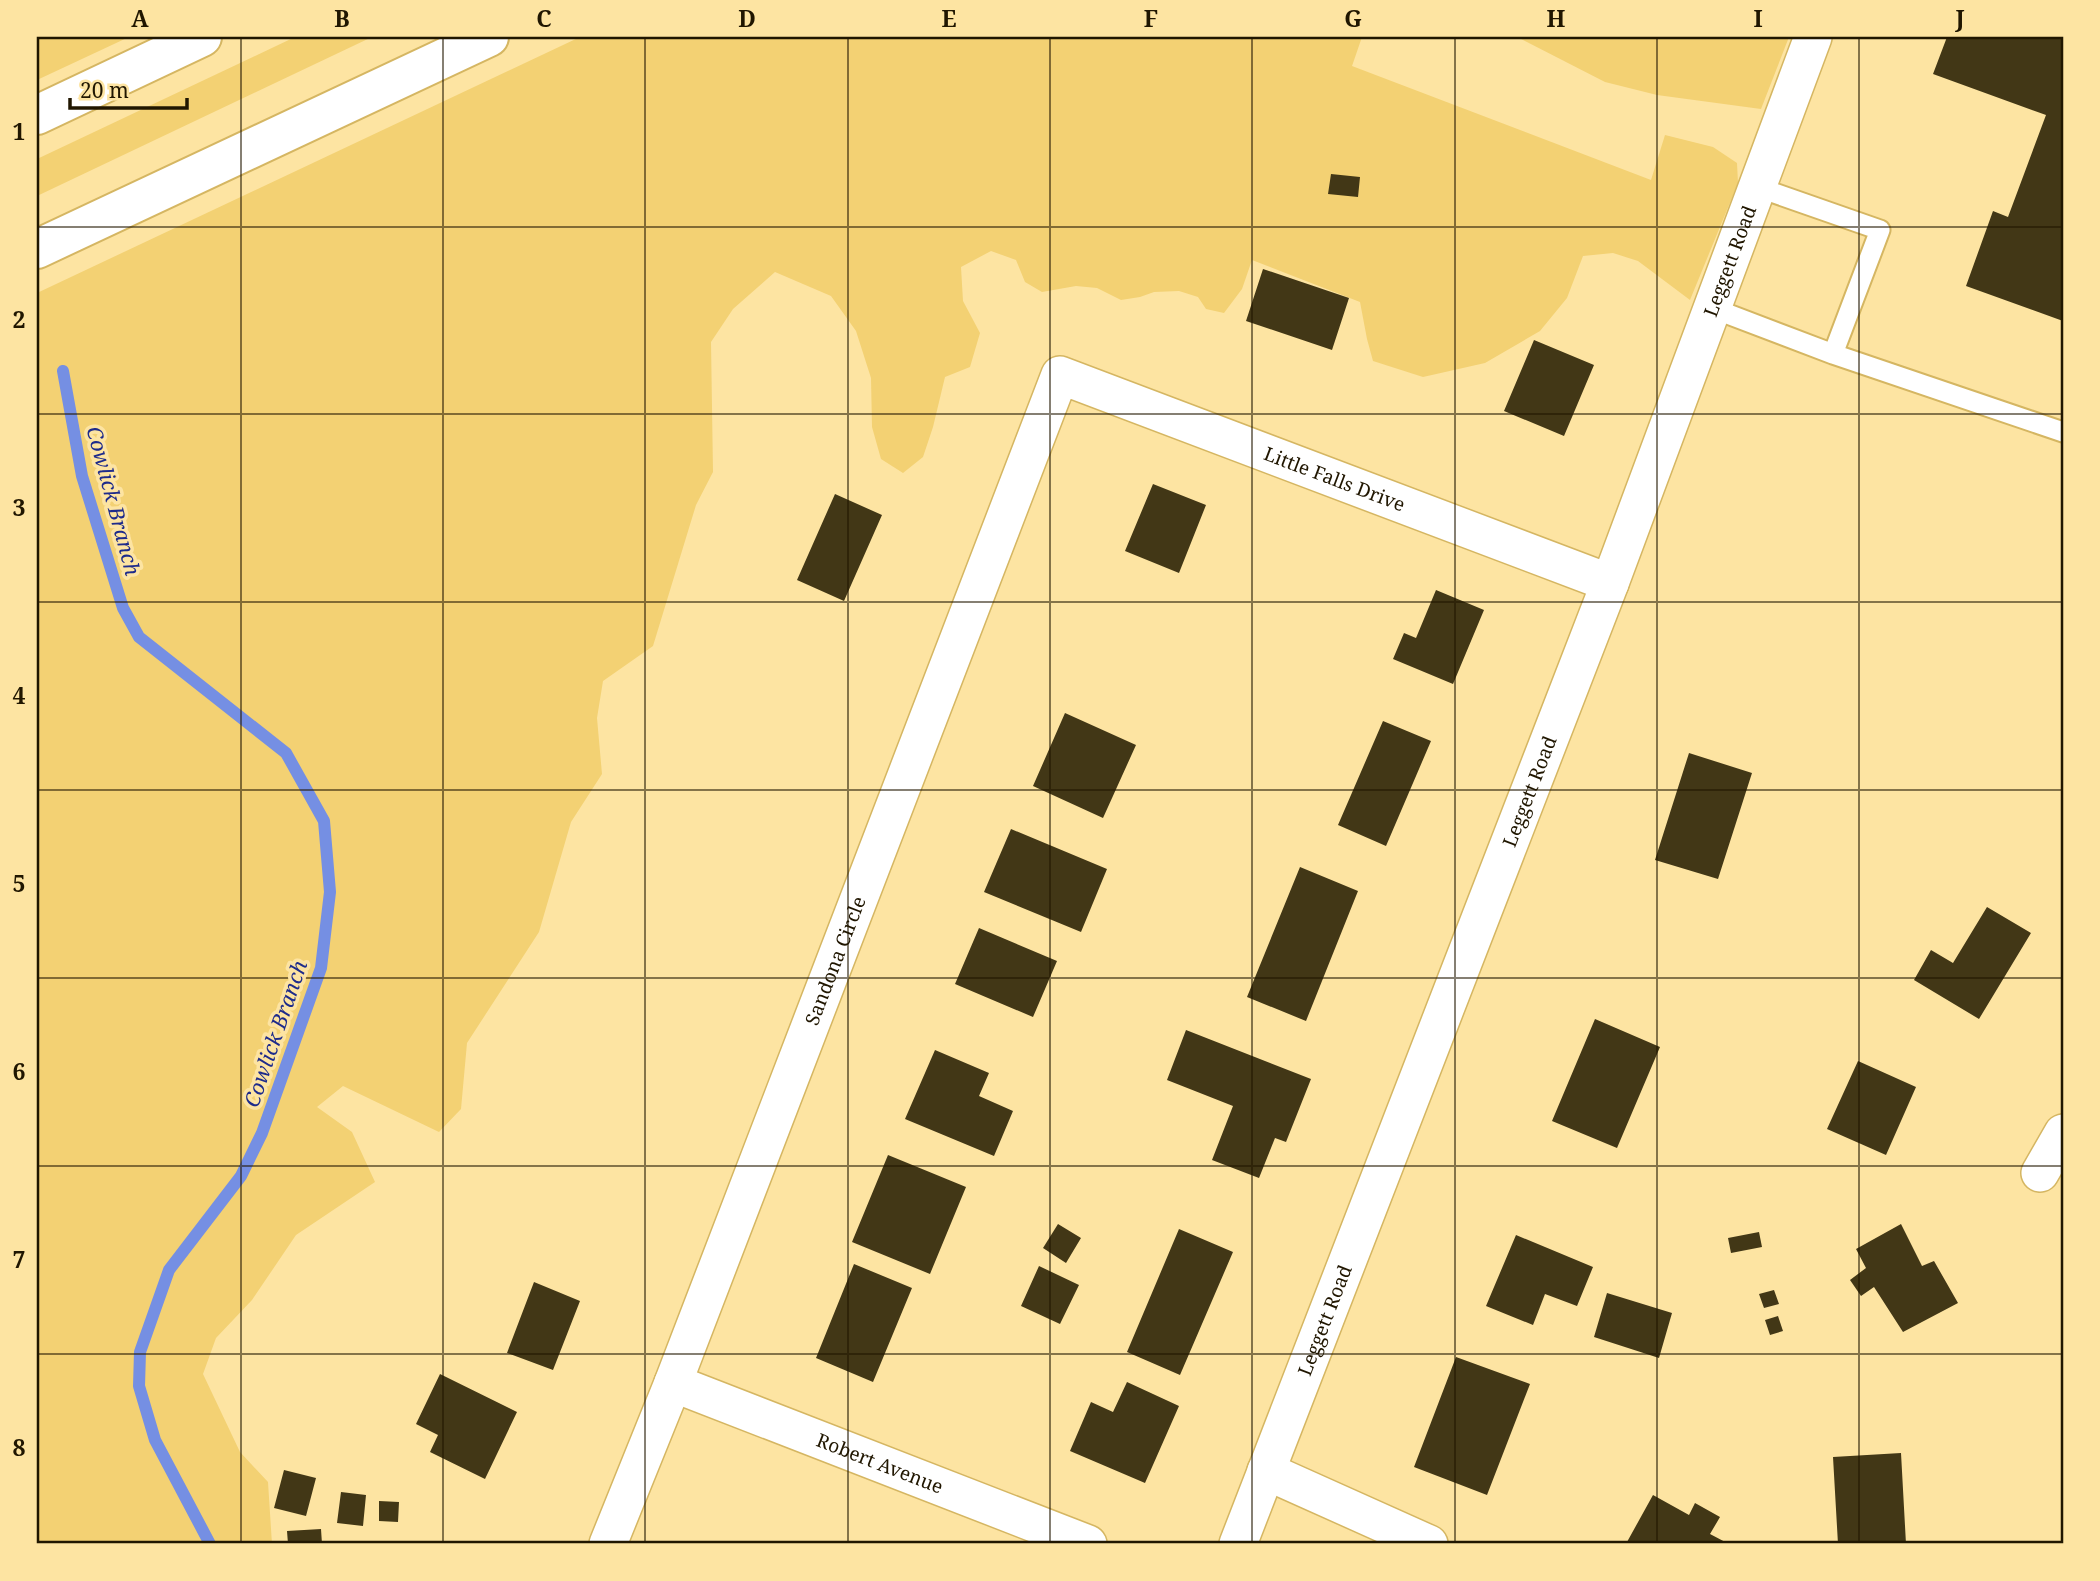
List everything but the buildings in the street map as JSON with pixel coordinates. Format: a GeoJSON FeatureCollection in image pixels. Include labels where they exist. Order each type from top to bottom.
{"type":"FeatureCollection","features":[{"type":"Feature","properties":{"kind":"highway"},"geometry":{"type":"LineString","coordinates":[[37,115],[202,37]]}},
{"type":"Feature","properties":{"kind":"highway"},"geometry":{"type":"LineString","coordinates":[[37,249],[489,37]]}},
{"type":"Feature","properties":{"kind":"street","name":"Leggett Road"},"geometry":{"type":"LineString","coordinates":[[1238,1544],[1610,583],[1813,37]]}},
{"type":"Feature","properties":{"kind":"street","name":"Little Falls Drive"},"geometry":{"type":"LineString","coordinates":[[1060,375],[1610,583]]}},
{"type":"Feature","properties":{"kind":"street","name":"Sandona Circle"},"geometry":{"type":"LineString","coordinates":[[608,1544],[673,1383],[1060,375]]}},
{"type":"Feature","properties":{"kind":"street"},"geometry":{"type":"LineString","coordinates":[[2039,1173],[2063,1133]]}},
{"type":"Feature","properties":{"kind":"street","name":"Robert Avenue"},"geometry":{"type":"LineString","coordinates":[[673,1383],[1088,1544]]}},
{"type":"Feature","properties":{"kind":"street"},"geometry":{"type":"LineString","coordinates":[[1266,1471],[1429,1544]]}},
{"type":"Feature","properties":{"kind":"lane"},"geometry":{"type":"LineString","coordinates":[[1757,187],[1880,230],[1833,354]]}},
{"type":"Feature","properties":{"kind":"lane"},"geometry":{"type":"LineString","coordinates":[[1712,309],[1833,354],[2063,432]]}},
{"type":"Feature","properties":{"kind":"shaded area"},"geometry":{"type":"Polygon","coordinates":[[[37,37],[129,37],[37,80],[37,37]]]}},
{"type":"Feature","properties":{"kind":"shaded area"},"geometry":{"type":"Polygon","coordinates":[[[295,37],[372,37],[37,196],[37,159],[295,37]]]}},
{"type":"Feature","properties":{"kind":"shaded area"},"geometry":{"type":"Polygon","coordinates":[[[580,37],[1362,37],[1352,66],[1651,180],[1665,135],[1713,147],[1737,163],[1738,183],[1690,300],[1638,261],[1613,253],[1583,256],[1567,298],[1540,331],[1485,363],[1423,377],[1373,361],[1360,302],[1252,260],[1242,289],[1224,313],[1206,309],[1198,297],[1179,291],[1154,292],[1121,300],[1097,288],[1076,286],[1042,292],[1025,282],[1016,260],[991,251],[961,267],[963,301],[980,333],[970,367],[945,377],[923,457],[903,473],[881,459],[872,427],[871,378],[856,331],[831,296],[775,272],[733,309],[711,342],[713,472],[696,505],[653,646],[603,681],[597,718],[602,774],[571,822],[539,932],[467,1043],[461,1109],[439,1132],[343,1086],[317,1107],[352,1132],[375,1182],[296,1235],[252,1300],[216,1338],[203,1374],[240,1452],[268,1482],[272,1544],[37,1544],[37,293],[580,37]]]}},
{"type":"Feature","properties":{"kind":"shaded area"},"geometry":{"type":"Polygon","coordinates":[[[1517,37],[1789,37],[1761,109],[1657,95],[1605,82],[1517,37]]]}},
{"type":"Feature","properties":{"kind":"waterway","name":"Cowlick Branch"},"geometry":{"type":"LineString","coordinates":[[63,371],[82,476],[123,608],[139,637],[286,753],[324,821],[330,892],[321,968],[262,1133],[241,1176],[169,1270],[140,1352],[139,1386],[155,1440],[210,1544]]}}]}
